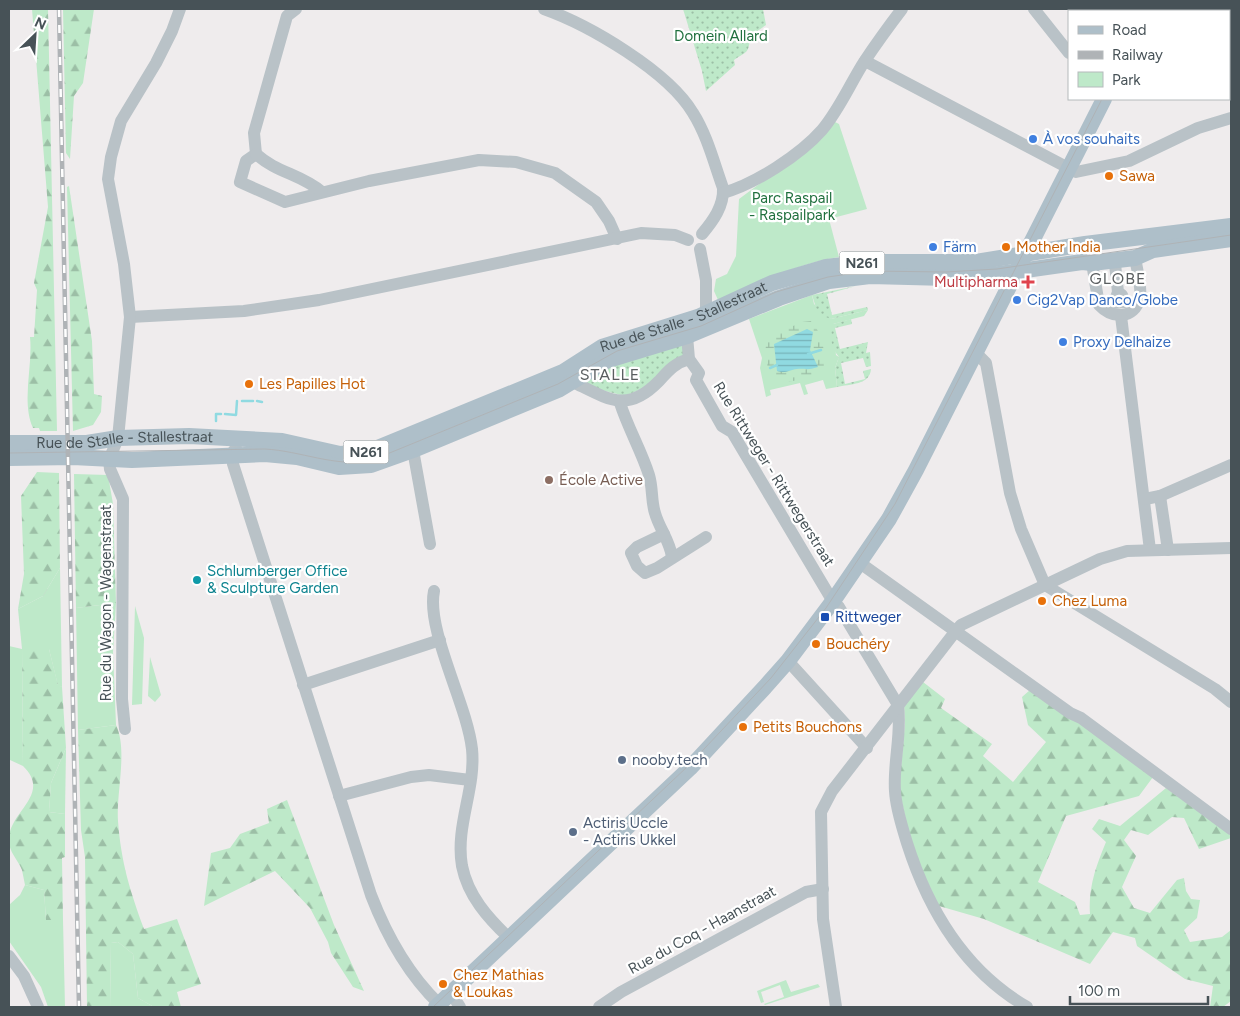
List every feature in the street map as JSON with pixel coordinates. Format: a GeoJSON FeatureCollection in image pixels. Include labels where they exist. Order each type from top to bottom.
{"type":"FeatureCollection","features":[{"type":"Feature","properties":{"kind":"main road"},"geometry":{"type":"LineString","coordinates":[[442,1001],[690,768],[788,661],[833,601],[893,512],[976,353],[1104,100]]}},
{"type":"Feature","properties":{"kind":"main road","name":"N261"},"geometry":{"type":"LineString","coordinates":[[1025,255],[1085,244],[1231,226]]}},
{"type":"Feature","properties":{"kind":"main road","name":"N261"},"geometry":{"type":"LineString","coordinates":[[1017,272],[1082,262],[1095,266],[1133,261],[1153,250],[1231,239]]}},
{"type":"Feature","properties":{"kind":"main road","name":"Rue de Stalle - Stallestraat"},"geometry":{"type":"LineString","coordinates":[[9,458],[73,457],[189,436],[242,440],[282,440],[340,454],[359,454],[379,449],[564,372],[602,347],[706,313],[772,283],[826,267],[868,262],[976,262],[1025,255]]}},
{"type":"Feature","properties":{"kind":"main road","name":"Rue de Stalle - Stallestraat"},"geometry":{"type":"LineString","coordinates":[[9,443],[87,443],[113,449],[232,456],[282,455],[338,467],[361,467],[384,462],[573,382],[608,360],[687,336],[779,298],[842,278],[870,276],[947,278],[1017,272]]}},
{"type":"Feature","properties":{"kind":"street"},"geometry":{"type":"LineString","coordinates":[[113,449],[126,375],[130,317],[124,264],[110,194],[110,157],[121,121],[156,63],[172,31],[180,9]]}},
{"type":"Feature","properties":{"kind":"street"},"geometry":{"type":"LineString","coordinates":[[296,9],[287,16],[254,133],[256,154],[270,166],[311,183],[322,192]]}},
{"type":"Feature","properties":{"kind":"street"},"geometry":{"type":"LineString","coordinates":[[544,9],[575,21],[623,50],[672,88],[693,112],[708,145],[723,193],[715,217],[702,234]]}},
{"type":"Feature","properties":{"kind":"street"},"geometry":{"type":"LineString","coordinates":[[723,193],[736,190],[763,176],[811,140],[834,114],[865,61],[902,9]]}},
{"type":"Feature","properties":{"kind":"street"},"geometry":{"type":"LineString","coordinates":[[1034,9],[1068,51]]}},
{"type":"Feature","properties":{"kind":"street"},"geometry":{"type":"LineString","coordinates":[[865,61],[1076,172],[1129,160],[1198,128],[1231,118]]}},
{"type":"Feature","properties":{"kind":"street"},"geometry":{"type":"LineString","coordinates":[[256,154],[246,161],[240,182],[286,202],[350,185],[479,160],[516,162],[555,173],[596,202],[609,220],[617,239]]}},
{"type":"Feature","properties":{"kind":"street"},"geometry":{"type":"LineString","coordinates":[[130,317],[244,311],[319,300],[641,233],[675,235],[688,240],[692,248],[700,249]]}},
{"type":"Feature","properties":{"kind":"street"},"geometry":{"type":"LineString","coordinates":[[688,240],[694,233],[702,234]]}},
{"type":"Feature","properties":{"kind":"street"},"geometry":{"type":"LineString","coordinates":[[700,249],[706,242],[702,234]]}},
{"type":"Feature","properties":{"kind":"street"},"geometry":{"type":"LineString","coordinates":[[700,249],[706,280],[706,313]]}},
{"type":"Feature","properties":{"kind":"street"},"geometry":{"type":"LineString","coordinates":[[1133,261],[1140,297],[1136,308],[1120,306],[1112,315],[1099,305],[1095,266],[1115,266],[1133,261]]}},
{"type":"Feature","properties":{"kind":"street"},"geometry":{"type":"LineString","coordinates":[[1115,266],[1150,550]]}},
{"type":"Feature","properties":{"kind":"street","name":"Rue Rittweger - Rittwegerstraat"},"geometry":{"type":"LineString","coordinates":[[687,336],[689,359],[699,373],[696,380],[722,426],[732,432],[833,601],[839,607],[898,704]]}},
{"type":"Feature","properties":{"kind":"street"},"geometry":{"type":"LineString","coordinates":[[976,353],[986,363],[1010,493],[1018,520],[1045,585],[1215,689],[1231,702]]}},
{"type":"Feature","properties":{"kind":"street"},"geometry":{"type":"LineString","coordinates":[[573,382],[620,403],[639,397],[654,386],[674,364],[689,359]]}},
{"type":"Feature","properties":{"kind":"street"},"geometry":{"type":"LineString","coordinates":[[620,403],[630,434],[643,456],[650,478],[655,515],[672,557]]}},
{"type":"Feature","properties":{"kind":"street","name":"Rue de Stalle - Stallestraat"},"geometry":{"type":"LineString","coordinates":[[232,456],[232,453],[242,440]]}},
{"type":"Feature","properties":{"kind":"street","name":"Rue du Wagon - Wagenstraat"},"geometry":{"type":"LineString","coordinates":[[113,449],[110,469],[123,499],[122,699],[125,729]]}},
{"type":"Feature","properties":{"kind":"street"},"geometry":{"type":"LineString","coordinates":[[413,450],[430,544]]}},
{"type":"Feature","properties":{"kind":"street"},"geometry":{"type":"LineString","coordinates":[[232,456],[338,796],[380,918],[411,969],[442,1001],[460,1007]]}},
{"type":"Feature","properties":{"kind":"street"},"geometry":{"type":"LineString","coordinates":[[1145,499],[1160,496],[1231,464]]}},
{"type":"Feature","properties":{"kind":"street"},"geometry":{"type":"LineString","coordinates":[[1160,496],[1168,550]]}},
{"type":"Feature","properties":{"kind":"street"},"geometry":{"type":"LineString","coordinates":[[664,534],[637,547],[632,553],[637,566],[645,573],[657,568],[706,537]]}},
{"type":"Feature","properties":{"kind":"street"},"geometry":{"type":"LineString","coordinates":[[836,1007],[823,919],[821,812],[825,801],[867,748],[898,704],[961,625],[1100,559],[1126,551],[1231,548]]}},
{"type":"Feature","properties":{"kind":"street"},"geometry":{"type":"LineString","coordinates":[[860,562],[1070,714],[1081,718],[1231,830]]}},
{"type":"Feature","properties":{"kind":"street"},"geometry":{"type":"LineString","coordinates":[[434,591],[432,601],[440,640],[470,733],[472,751],[470,780],[461,830],[462,867],[474,896],[484,911],[509,938]]}},
{"type":"Feature","properties":{"kind":"street"},"geometry":{"type":"LineString","coordinates":[[303,685],[440,640]]}},
{"type":"Feature","properties":{"kind":"street"},"geometry":{"type":"LineString","coordinates":[[788,661],[867,748]]}},
{"type":"Feature","properties":{"kind":"street"},"geometry":{"type":"LineString","coordinates":[[898,704],[900,722],[895,761],[895,792],[900,820],[915,868],[936,914],[965,955],[992,983],[1027,1007]]}},
{"type":"Feature","properties":{"kind":"street"},"geometry":{"type":"LineString","coordinates":[[338,796],[411,777],[428,775],[470,780]]}},
{"type":"Feature","properties":{"kind":"street","name":"Rue du Coq - Haanstraat"},"geometry":{"type":"LineString","coordinates":[[599,1007],[622,992],[806,892],[823,889]]}},
{"type":"Feature","properties":{"kind":"street"},"geometry":{"type":"LineString","coordinates":[[9,956],[24,976],[38,1007]]}},
{"type":"Feature","properties":{"kind":"green space"},"geometry":{"type":"Polygon","coordinates":[[[32,9],[48,9],[57,431],[40,431],[39,428],[33,428],[28,407],[30,337],[34,337],[37,290],[34,283],[48,207],[32,9]]]}},
{"type":"Feature","properties":{"kind":"green space"},"geometry":{"type":"Polygon","coordinates":[[[63,9],[94,9],[83,83],[74,96],[70,159],[66,153],[63,9]]]}},
{"type":"Feature","properties":{"kind":"green space","name":"Domein Allard"},"geometry":{"type":"Polygon","coordinates":[[[683,9],[763,9],[766,25],[750,36],[749,46],[746,51],[734,60],[735,65],[706,91],[702,71],[683,9]]]}},
{"type":"Feature","properties":{"kind":"green space","name":"Parc Raspail - Raspailpark"},"geometry":{"type":"Polygon","coordinates":[[[833,121],[839,124],[867,209],[829,219],[839,257],[792,269],[718,300],[714,291],[716,279],[727,274],[736,256],[739,199],[774,173],[833,121]]]}},
{"type":"Feature","properties":{"kind":"green space"},"geometry":{"type":"Polygon","coordinates":[[[69,186],[92,341],[94,394],[102,396],[101,412],[93,425],[73,431],[67,187],[69,186]]]}},
{"type":"Feature","properties":{"kind":"green space"},"geometry":{"type":"Polygon","coordinates":[[[856,286],[827,294],[832,315],[867,307],[868,310],[831,319],[818,314],[812,295],[856,286]]]}},
{"type":"Feature","properties":{"kind":"green space"},"geometry":{"type":"Polygon","coordinates":[[[812,295],[814,304],[831,319],[868,310],[864,316],[833,324],[836,355],[839,357],[835,368],[837,387],[826,389],[823,380],[805,385],[808,394],[804,395],[800,383],[770,390],[771,395],[766,397],[760,368],[762,358],[749,319],[812,295]]]}},
{"type":"Feature","properties":{"kind":"green space"},"geometry":{"type":"Polygon","coordinates":[[[851,319],[852,324],[835,328],[840,349],[868,342],[866,353],[870,352],[871,366],[866,367],[863,358],[841,363],[845,384],[865,379],[863,371],[871,369],[870,374],[867,378],[859,383],[837,387],[835,368],[839,357],[832,345],[833,324],[851,319]]]}},
{"type":"Feature","properties":{"kind":"green space"},"geometry":{"type":"Polygon","coordinates":[[[811,321],[818,331],[825,356],[825,375],[782,383],[772,380],[766,358],[768,337],[802,322],[811,321]],[[793,337],[774,344],[774,355],[784,373],[817,367],[810,350],[793,337]]]}},
{"type":"Feature","properties":{"kind":"green space"},"geometry":{"type":"Polygon","coordinates":[[[680,345],[683,347],[684,357],[646,387],[625,396],[582,385],[610,362],[680,345]]]}},
{"type":"Feature","properties":{"kind":"green space"},"geometry":{"type":"Polygon","coordinates":[[[37,472],[59,473],[60,568],[43,596],[18,609],[24,574],[21,496],[37,472]]]}},
{"type":"Feature","properties":{"kind":"green space"},"geometry":{"type":"Polygon","coordinates":[[[74,474],[108,475],[113,504],[116,603],[76,608],[74,474]]]}},
{"type":"Feature","properties":{"kind":"green space"},"geometry":{"type":"Polygon","coordinates":[[[60,568],[62,687],[58,686],[49,649],[22,649],[18,609],[43,596],[60,568]]]}},
{"type":"Feature","properties":{"kind":"green space"},"geometry":{"type":"Polygon","coordinates":[[[116,603],[113,652],[116,725],[78,730],[76,608],[116,603]]]}},
{"type":"Feature","properties":{"kind":"green space"},"geometry":{"type":"Polygon","coordinates":[[[135,606],[144,638],[142,704],[132,705],[135,606]]]}},
{"type":"Feature","properties":{"kind":"green space"},"geometry":{"type":"Polygon","coordinates":[[[9,646],[22,649],[23,766],[9,761],[9,646]]]}},
{"type":"Feature","properties":{"kind":"green space"},"geometry":{"type":"Polygon","coordinates":[[[22,649],[49,649],[58,685],[62,687],[66,748],[51,783],[49,812],[65,814],[65,857],[62,858],[63,920],[46,920],[44,890],[25,885],[22,870],[11,851],[9,843],[11,828],[32,794],[33,785],[31,776],[23,766],[22,649]]]}},
{"type":"Feature","properties":{"kind":"green space"},"geometry":{"type":"Polygon","coordinates":[[[150,657],[161,695],[155,702],[148,696],[150,657]]]}},
{"type":"Feature","properties":{"kind":"green space"},"geometry":{"type":"Polygon","coordinates":[[[923,682],[945,699],[941,708],[992,744],[983,756],[1013,782],[1046,742],[1028,725],[1022,697],[1030,690],[1082,724],[1153,777],[1139,796],[1066,816],[1038,882],[1075,902],[1080,915],[1090,914],[1090,895],[1094,877],[1106,842],[1092,829],[1099,819],[1120,826],[1166,788],[1231,834],[1231,838],[1199,849],[1184,818],[1172,817],[1148,835],[1131,830],[1124,840],[1136,856],[1122,887],[1134,908],[1150,913],[1177,880],[1184,878],[1186,891],[1191,899],[1200,900],[1197,918],[1184,930],[1190,942],[1222,937],[1231,930],[1231,1001],[1223,1007],[1210,1007],[1213,986],[1185,979],[1137,946],[1135,938],[1113,932],[1090,964],[984,919],[939,906],[913,852],[899,789],[905,723],[904,704],[923,682]]]}},
{"type":"Feature","properties":{"kind":"green space"},"geometry":{"type":"Polygon","coordinates":[[[116,725],[121,747],[118,810],[119,836],[134,902],[144,929],[177,919],[201,984],[177,992],[181,1007],[154,1007],[138,998],[133,954],[118,942],[111,943],[110,1007],[87,1007],[85,857],[81,830],[78,730],[116,725]]]}},
{"type":"Feature","properties":{"kind":"green space"},"geometry":{"type":"Polygon","coordinates":[[[66,748],[65,814],[49,812],[51,783],[66,748]]]}},
{"type":"Feature","properties":{"kind":"green space"},"geometry":{"type":"Polygon","coordinates":[[[287,800],[334,925],[364,991],[353,987],[331,953],[328,942],[310,908],[275,871],[204,906],[211,853],[230,848],[240,834],[269,823],[267,809],[287,800]]]}},
{"type":"Feature","properties":{"kind":"green space"},"geometry":{"type":"Polygon","coordinates":[[[25,885],[44,890],[46,920],[63,920],[65,1007],[48,1007],[41,987],[9,941],[9,905],[20,895],[25,885]]]}},
{"type":"Feature","properties":{"kind":"green space"},"geometry":{"type":"Polygon","coordinates":[[[118,942],[133,954],[138,998],[154,1007],[110,1007],[111,943],[118,942]]]}},
{"type":"Feature","properties":{"kind":"green space"},"geometry":{"type":"Polygon","coordinates":[[[786,980],[791,992],[818,984],[820,987],[765,1005],[784,997],[780,985],[761,992],[764,1002],[761,1003],[757,991],[786,980]]]}},
{"type":"Feature","properties":{"kind":"water"},"geometry":{"type":"Polygon","coordinates":[[[807,329],[813,332],[810,350],[818,367],[785,372],[777,371],[774,344],[807,329]]]}},
{"type":"Feature","properties":{"kind":"waterway"},"geometry":{"type":"LineString","coordinates":[[808,354],[821,350]]}},
{"type":"Feature","properties":{"kind":"waterway"},"geometry":{"type":"LineString","coordinates":[[770,368],[777,365]]}},
{"type":"Feature","properties":{"kind":"waterway"},"geometry":{"type":"LineString","coordinates":[[225,414],[236,415],[237,401]]}},
{"type":"Feature","properties":{"kind":"waterway"},"geometry":{"type":"LineString","coordinates":[[242,401],[253,401]]}},
{"type":"Feature","properties":{"kind":"waterway"},"geometry":{"type":"LineString","coordinates":[[257,401],[262,402]]}},
{"type":"Feature","properties":{"kind":"waterway"},"geometry":{"type":"LineString","coordinates":[[216,421],[216,414],[221,414]]}},
{"type":"Feature","properties":{"kind":"tram line"},"geometry":{"type":"LineString","coordinates":[[433,1007],[688,766],[771,678],[826,608],[895,504],[1101,100]]}},
{"type":"Feature","properties":{"kind":"tram line"},"geometry":{"type":"LineString","coordinates":[[9,453],[265,449],[343,462],[370,461],[558,384],[617,351],[701,326],[776,292],[828,277],[869,271],[946,272],[997,269],[1231,235]]}},
{"type":"Feature","properties":{"kind":"railway"},"geometry":{"type":"LineString","coordinates":[[59,9],[79,1007]]}},
{"type":"Feature","properties":{"kind":"place","name":"À vos souhaits"},"geometry":{"type":"Point","coordinates":[1033,139]}},
{"type":"Feature","properties":{"kind":"place","name":"Sawa"},"geometry":{"type":"Point","coordinates":[1109,176]}},
{"type":"Feature","properties":{"kind":"place","name":"Färm"},"geometry":{"type":"Point","coordinates":[933,247]}},
{"type":"Feature","properties":{"kind":"place","name":"Mother India"},"geometry":{"type":"Point","coordinates":[1006,247]}},
{"type":"Feature","properties":{"kind":"place","name":"Multipharma"},"geometry":{"type":"Point","coordinates":[1028,282]}},
{"type":"Feature","properties":{"kind":"place","name":"Cig2Vap Danco/Globe"},"geometry":{"type":"Point","coordinates":[1017,300]}},
{"type":"Feature","properties":{"kind":"place","name":"Proxy Delhaize"},"geometry":{"type":"Point","coordinates":[1063,342]}},
{"type":"Feature","properties":{"kind":"place","name":"Les Papilles Hot"},"geometry":{"type":"Point","coordinates":[249,384]}},
{"type":"Feature","properties":{"kind":"place","name":"École Active"},"geometry":{"type":"Point","coordinates":[549,480]}},
{"type":"Feature","properties":{"kind":"place","name":"Schlumberger Office & Sculpture Garden"},"geometry":{"type":"Point","coordinates":[197,580]}},
{"type":"Feature","properties":{"kind":"place","name":"Chez Luma"},"geometry":{"type":"Point","coordinates":[1042,601]}},
{"type":"Feature","properties":{"kind":"place","name":"Rittweger"},"geometry":{"type":"Point","coordinates":[825,617]}},
{"type":"Feature","properties":{"kind":"place","name":"Bouchéry"},"geometry":{"type":"Point","coordinates":[816,644]}},
{"type":"Feature","properties":{"kind":"place","name":"Petits Bouchons"},"geometry":{"type":"Point","coordinates":[743,727]}},
{"type":"Feature","properties":{"kind":"place","name":"nooby.tech"},"geometry":{"type":"Point","coordinates":[622,760]}},
{"type":"Feature","properties":{"kind":"place","name":"Actiris Uccle - Actiris Ukkel"},"geometry":{"type":"Point","coordinates":[573,832]}},
{"type":"Feature","properties":{"kind":"place","name":"Chez Mathias & Loukas"},"geometry":{"type":"Point","coordinates":[443,984]}},
{"type":"Feature","properties":{"kind":"district","name":"GLOBE"},"geometry":{"type":"Point","coordinates":[1118,278]}},
{"type":"Feature","properties":{"kind":"district","name":"STALLE"},"geometry":{"type":"Point","coordinates":[610,374]}}]}
